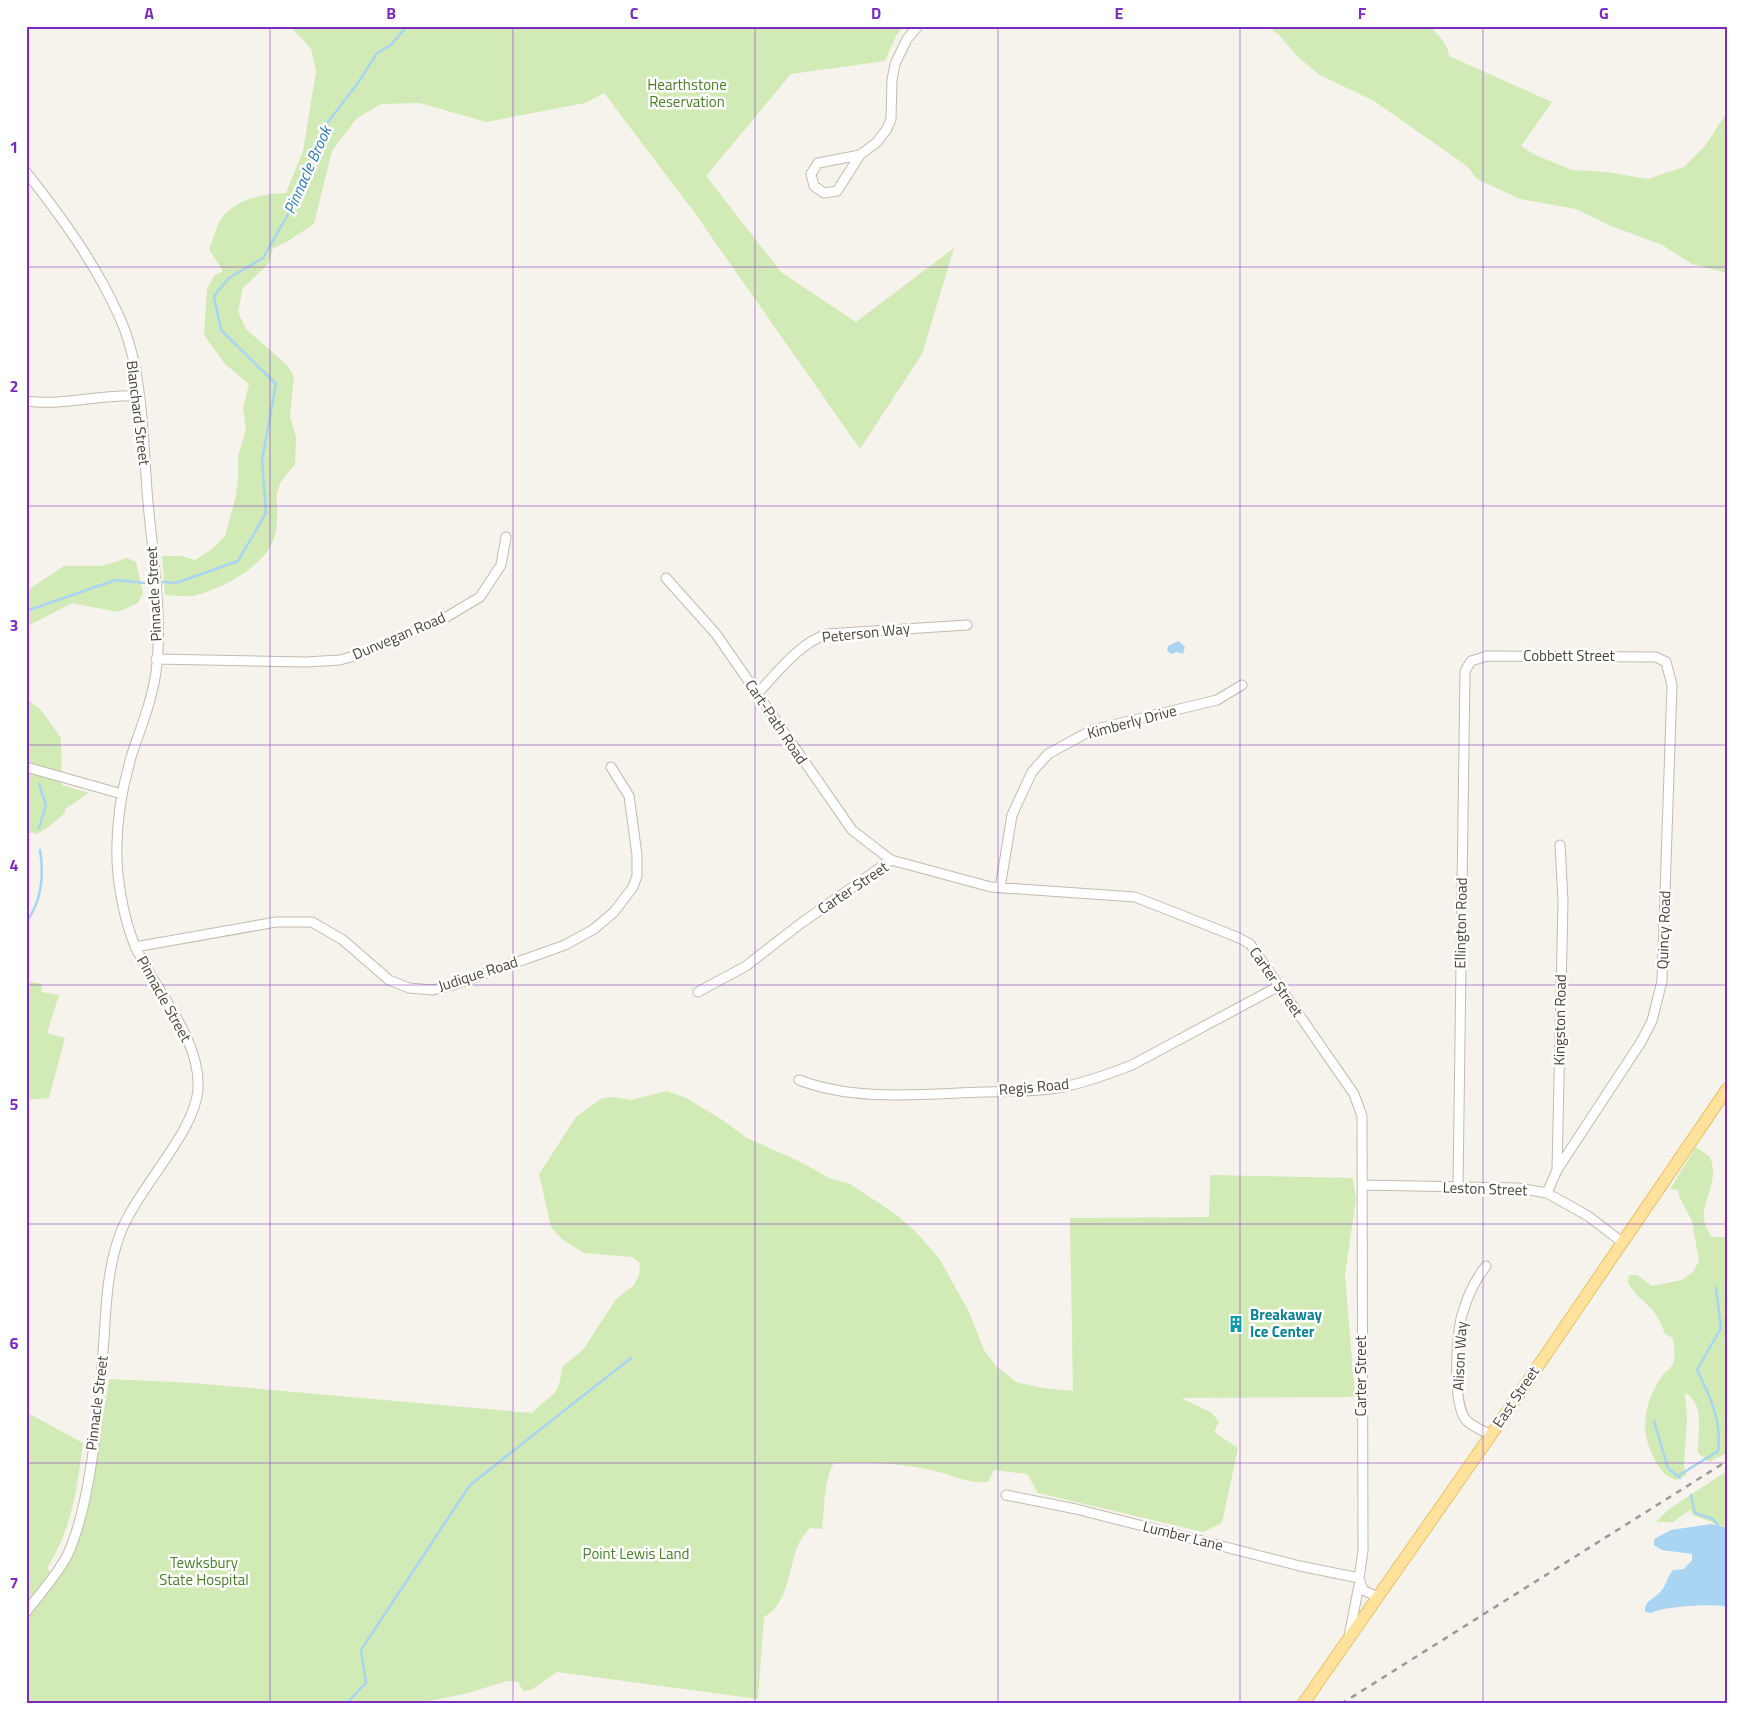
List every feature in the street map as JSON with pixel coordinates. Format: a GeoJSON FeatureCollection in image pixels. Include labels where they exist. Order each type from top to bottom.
{"type":"FeatureCollection","features":[{"type":"Feature","properties":{"kind":"main road","name":"East Street"},"geometry":{"type":"LineString","coordinates":[[1303,1704],[1491,1435],[1727,1089]]}},
{"type":"Feature","properties":{"kind":"street"},"geometry":{"type":"LineString","coordinates":[[860,155],[818,163],[811,174],[814,186],[824,193],[837,191],[860,155],[877,142],[887,129],[891,118],[892,80],[895,64],[907,39],[918,26]]}},
{"type":"Feature","properties":{"kind":"street","name":"Blanchard Street"},"geometry":{"type":"LineString","coordinates":[[26,172],[86,254],[120,317],[135,370],[146,474]]}},
{"type":"Feature","properties":{"kind":"street"},"geometry":{"type":"LineString","coordinates":[[26,401],[59,402],[118,395],[138,396]]}},
{"type":"Feature","properties":{"kind":"street","name":"Pinnacle Street"},"geometry":{"type":"LineString","coordinates":[[26,1612],[66,1556],[83,1506],[102,1378],[108,1284],[119,1235],[142,1192],[182,1132],[192,1114],[198,1094],[196,1067],[187,1038],[135,947],[128,927],[118,878],[116,848],[122,794],[156,672],[157,626],[146,474]]}},
{"type":"Feature","properties":{"kind":"street","name":"Dunvegan Road"},"geometry":{"type":"LineString","coordinates":[[156,660],[306,662],[340,660],[361,654],[442,619],[472,603],[485,591],[501,565],[506,537]]}},
{"type":"Feature","properties":{"kind":"street","name":"Cart-Path Road"},"geometry":{"type":"LineString","coordinates":[[666,578],[716,634],[852,830],[891,860]]}},
{"type":"Feature","properties":{"kind":"street","name":"Peterson Way"},"geometry":{"type":"LineString","coordinates":[[757,694],[804,646],[821,636],[847,632],[967,625]]}},
{"type":"Feature","properties":{"kind":"street","name":"Cobbett Street"},"geometry":{"type":"LineString","coordinates":[[1472,661],[1487,656],[1619,656],[1656,657],[1666,662]]}},
{"type":"Feature","properties":{"kind":"street","name":"Ellington Road"},"geometry":{"type":"LineString","coordinates":[[1458,1187],[1463,680],[1465,671],[1472,661]]}},
{"type":"Feature","properties":{"kind":"street","name":"Quincy Road"},"geometry":{"type":"LineString","coordinates":[[1557,1170],[1641,1042],[1652,1021],[1658,1001],[1662,982],[1670,787],[1672,685],[1666,662]]}},
{"type":"Feature","properties":{"kind":"street","name":"Kimberly Drive"},"geometry":{"type":"LineString","coordinates":[[1000,888],[1012,815],[1032,772],[1048,754],[1092,730],[1216,700],[1242,685]]}},
{"type":"Feature","properties":{"kind":"street"},"geometry":{"type":"LineString","coordinates":[[26,767],[122,794]]}},
{"type":"Feature","properties":{"kind":"street","name":"Judique Road"},"geometry":{"type":"LineString","coordinates":[[135,947],[276,922],[312,922],[343,940],[389,980],[408,988],[433,990],[453,985],[565,945],[594,929],[614,912],[633,888],[637,876],[637,855],[629,796],[611,767]]}},
{"type":"Feature","properties":{"kind":"street","name":"Kingston Road"},"geometry":{"type":"LineString","coordinates":[[1547,1193],[1557,1170],[1562,902],[1560,845]]}},
{"type":"Feature","properties":{"kind":"street","name":"Carter Street"},"geometry":{"type":"LineString","coordinates":[[698,992],[746,966],[807,919],[891,860],[1000,888],[1120,894],[1135,897],[1246,941],[1256,950],[1358,1102],[1362,1116],[1363,1551],[1348,1640]]}},
{"type":"Feature","properties":{"kind":"street","name":"Regis Road"},"geometry":{"type":"LineString","coordinates":[[798,1080],[818,1088],[870,1093],[964,1092],[1061,1087],[1109,1074],[1132,1064],[1279,986]]}},
{"type":"Feature","properties":{"kind":"street","name":"Leston Street"},"geometry":{"type":"LineString","coordinates":[[1363,1185],[1517,1188],[1547,1193],[1588,1216],[1622,1242]]}},
{"type":"Feature","properties":{"kind":"street","name":"Alison Way"},"geometry":{"type":"LineString","coordinates":[[1486,1266],[1474,1281],[1459,1325],[1458,1390],[1459,1403],[1467,1421],[1491,1435]]}},
{"type":"Feature","properties":{"kind":"street","name":"Lumber Lane"},"geometry":{"type":"LineString","coordinates":[[1006,1495],[1076,1509],[1359,1581]]}},
{"type":"Feature","properties":{"kind":"street"},"geometry":{"type":"LineString","coordinates":[[1359,1581],[1362,1590],[1378,1596]]}},
{"type":"Feature","properties":{"kind":"green space","name":"Hearthstone Reservation"},"geometry":{"type":"Polygon","coordinates":[[[290,26],[904,26],[896,36],[885,61],[791,74],[706,176],[781,272],[856,322],[954,248],[922,354],[860,449],[694,212],[604,93],[585,103],[486,122],[420,103],[381,104],[357,118],[332,151],[314,224],[285,243],[273,248],[269,263],[243,288],[238,312],[246,329],[288,366],[294,377],[290,417],[296,437],[295,465],[280,484],[277,498],[277,524],[271,546],[253,566],[216,589],[192,596],[165,595],[162,556],[181,556],[195,560],[212,549],[225,536],[236,496],[238,456],[246,430],[243,408],[249,384],[225,364],[204,335],[207,289],[214,276],[223,271],[209,249],[221,219],[227,212],[242,202],[259,196],[286,193],[303,151],[316,72],[311,49],[290,26]]]}},
{"type":"Feature","properties":{"kind":"green space"},"geometry":{"type":"Polygon","coordinates":[[[1267,26],[1430,26],[1445,44],[1449,56],[1552,102],[1521,146],[1535,155],[1572,170],[1607,172],[1648,179],[1684,167],[1705,146],[1727,112],[1727,273],[1692,264],[1662,245],[1611,226],[1576,209],[1520,199],[1477,179],[1467,166],[1374,101],[1320,75],[1299,58],[1279,35],[1267,26]]]}},
{"type":"Feature","properties":{"kind":"green space"},"geometry":{"type":"Polygon","coordinates":[[[127,558],[136,562],[143,593],[138,603],[118,612],[72,603],[26,627],[26,591],[64,566],[103,566],[127,558]]]}},
{"type":"Feature","properties":{"kind":"green space"},"geometry":{"type":"Polygon","coordinates":[[[26,698],[41,710],[61,738],[62,785],[89,793],[65,809],[65,813],[50,826],[37,834],[32,832],[26,836],[26,698]]]}},
{"type":"Feature","properties":{"kind":"green space"},"geometry":{"type":"Polygon","coordinates":[[[26,981],[43,984],[41,992],[59,995],[47,1033],[65,1038],[49,1098],[27,1100],[26,1102],[26,981]]]}},
{"type":"Feature","properties":{"kind":"green space"},"geometry":{"type":"Polygon","coordinates":[[[667,1091],[686,1098],[721,1119],[747,1138],[803,1163],[831,1179],[850,1184],[894,1213],[915,1231],[939,1258],[969,1312],[984,1350],[996,1366],[1016,1382],[1042,1388],[1073,1391],[1070,1218],[1209,1217],[1210,1175],[1353,1178],[1356,1199],[1345,1275],[1355,1397],[1181,1398],[1212,1413],[1219,1422],[1214,1432],[1238,1448],[1222,1523],[1203,1532],[1038,1493],[1027,1474],[994,1470],[988,1482],[980,1482],[932,1470],[895,1464],[834,1463],[830,1470],[826,1487],[822,1529],[810,1528],[801,1539],[784,1593],[773,1611],[764,1617],[758,1699],[557,1672],[531,1690],[523,1691],[518,1682],[507,1681],[468,1693],[415,1704],[26,1704],[26,1620],[54,1580],[83,1522],[92,1489],[109,1379],[193,1383],[532,1413],[553,1395],[559,1385],[562,1367],[583,1350],[616,1299],[634,1285],[639,1275],[640,1263],[632,1257],[584,1253],[563,1240],[551,1227],[539,1174],[576,1117],[602,1098],[614,1097],[631,1100],[667,1091]]]}},
{"type":"Feature","properties":{"kind":"green space"},"geometry":{"type":"Polygon","coordinates":[[[1696,1147],[1710,1157],[1713,1169],[1713,1179],[1705,1207],[1706,1226],[1712,1237],[1727,1237],[1727,1453],[1709,1462],[1698,1453],[1698,1412],[1692,1398],[1685,1393],[1687,1416],[1684,1467],[1687,1475],[1676,1480],[1665,1474],[1657,1464],[1649,1446],[1645,1425],[1651,1395],[1662,1376],[1672,1366],[1674,1361],[1673,1338],[1665,1334],[1653,1310],[1633,1291],[1628,1283],[1629,1275],[1637,1275],[1652,1286],[1682,1280],[1693,1272],[1699,1261],[1692,1221],[1679,1196],[1678,1190],[1670,1189],[1696,1147]]]}},
{"type":"Feature","properties":{"kind":"green space"},"geometry":{"type":"Polygon","coordinates":[[[26,1412],[83,1443],[76,1492],[68,1523],[47,1568],[50,1572],[26,1604],[26,1412]]]}},
{"type":"Feature","properties":{"kind":"green space"},"geometry":{"type":"Polygon","coordinates":[[[1727,1471],[1727,1528],[1693,1515],[1690,1510],[1673,1522],[1656,1522],[1669,1509],[1727,1471]]]}},
{"type":"Feature","properties":{"kind":"water"},"geometry":{"type":"Polygon","coordinates":[[[1178,641],[1185,647],[1183,654],[1177,652],[1171,654],[1167,650],[1168,646],[1178,641]]]}},
{"type":"Feature","properties":{"kind":"water"},"geometry":{"type":"Polygon","coordinates":[[[1711,1524],[1727,1528],[1727,1610],[1725,1606],[1698,1605],[1676,1607],[1651,1613],[1645,1612],[1646,1605],[1659,1594],[1673,1570],[1684,1569],[1692,1560],[1692,1554],[1662,1550],[1654,1545],[1654,1539],[1671,1530],[1711,1524]]]}},
{"type":"Feature","properties":{"kind":"waterway","name":"Pinnacle Brook"},"geometry":{"type":"LineString","coordinates":[[163,582],[176,583],[238,561],[266,513],[262,460],[276,384],[221,330],[214,296],[229,278],[263,258],[301,192],[316,145],[328,122],[358,83],[377,53],[391,45],[407,26]]}},
{"type":"Feature","properties":{"kind":"waterway","name":"Pinnacle Brook"},"geometry":{"type":"LineString","coordinates":[[26,611],[116,580],[144,583]]}},
{"type":"Feature","properties":{"kind":"waterway","name":"Pinnacle Brook"},"geometry":{"type":"LineString","coordinates":[[39,784],[46,805],[39,828]]}},
{"type":"Feature","properties":{"kind":"waterway","name":"Pinnacle Brook"},"geometry":{"type":"LineString","coordinates":[[26,922],[36,905],[41,888],[40,850]]}},
{"type":"Feature","properties":{"kind":"waterway"},"geometry":{"type":"LineString","coordinates":[[1678,1476],[1718,1451],[1717,1419],[1697,1370],[1721,1328],[1716,1288]]}},
{"type":"Feature","properties":{"kind":"waterway"},"geometry":{"type":"LineString","coordinates":[[346,1704],[366,1683],[361,1650],[470,1485],[631,1358]]}},
{"type":"Feature","properties":{"kind":"waterway"},"geometry":{"type":"LineString","coordinates":[[1654,1421],[1668,1468],[1680,1478]]}},
{"type":"Feature","properties":{"kind":"waterway"},"geometry":{"type":"LineString","coordinates":[[1691,1495],[1695,1513],[1713,1519],[1720,1528]]}},
{"type":"Feature","properties":{"kind":"railway"},"geometry":{"type":"LineString","coordinates":[[1341,1704],[1727,1461]]}},
{"type":"Feature","properties":{"kind":"place","name":"Breakaway Ice Center"},"geometry":{"type":"Point","coordinates":[1236,1324]}},
{"type":"Feature","properties":{"kind":"park label","name":"Point Lewis Land"},"geometry":{"type":"Point","coordinates":[636,1554]}},
{"type":"Feature","properties":{"kind":"park label","name":"Tewksbury State Hospital"},"geometry":{"type":"Point","coordinates":[204,1572]}}]}
